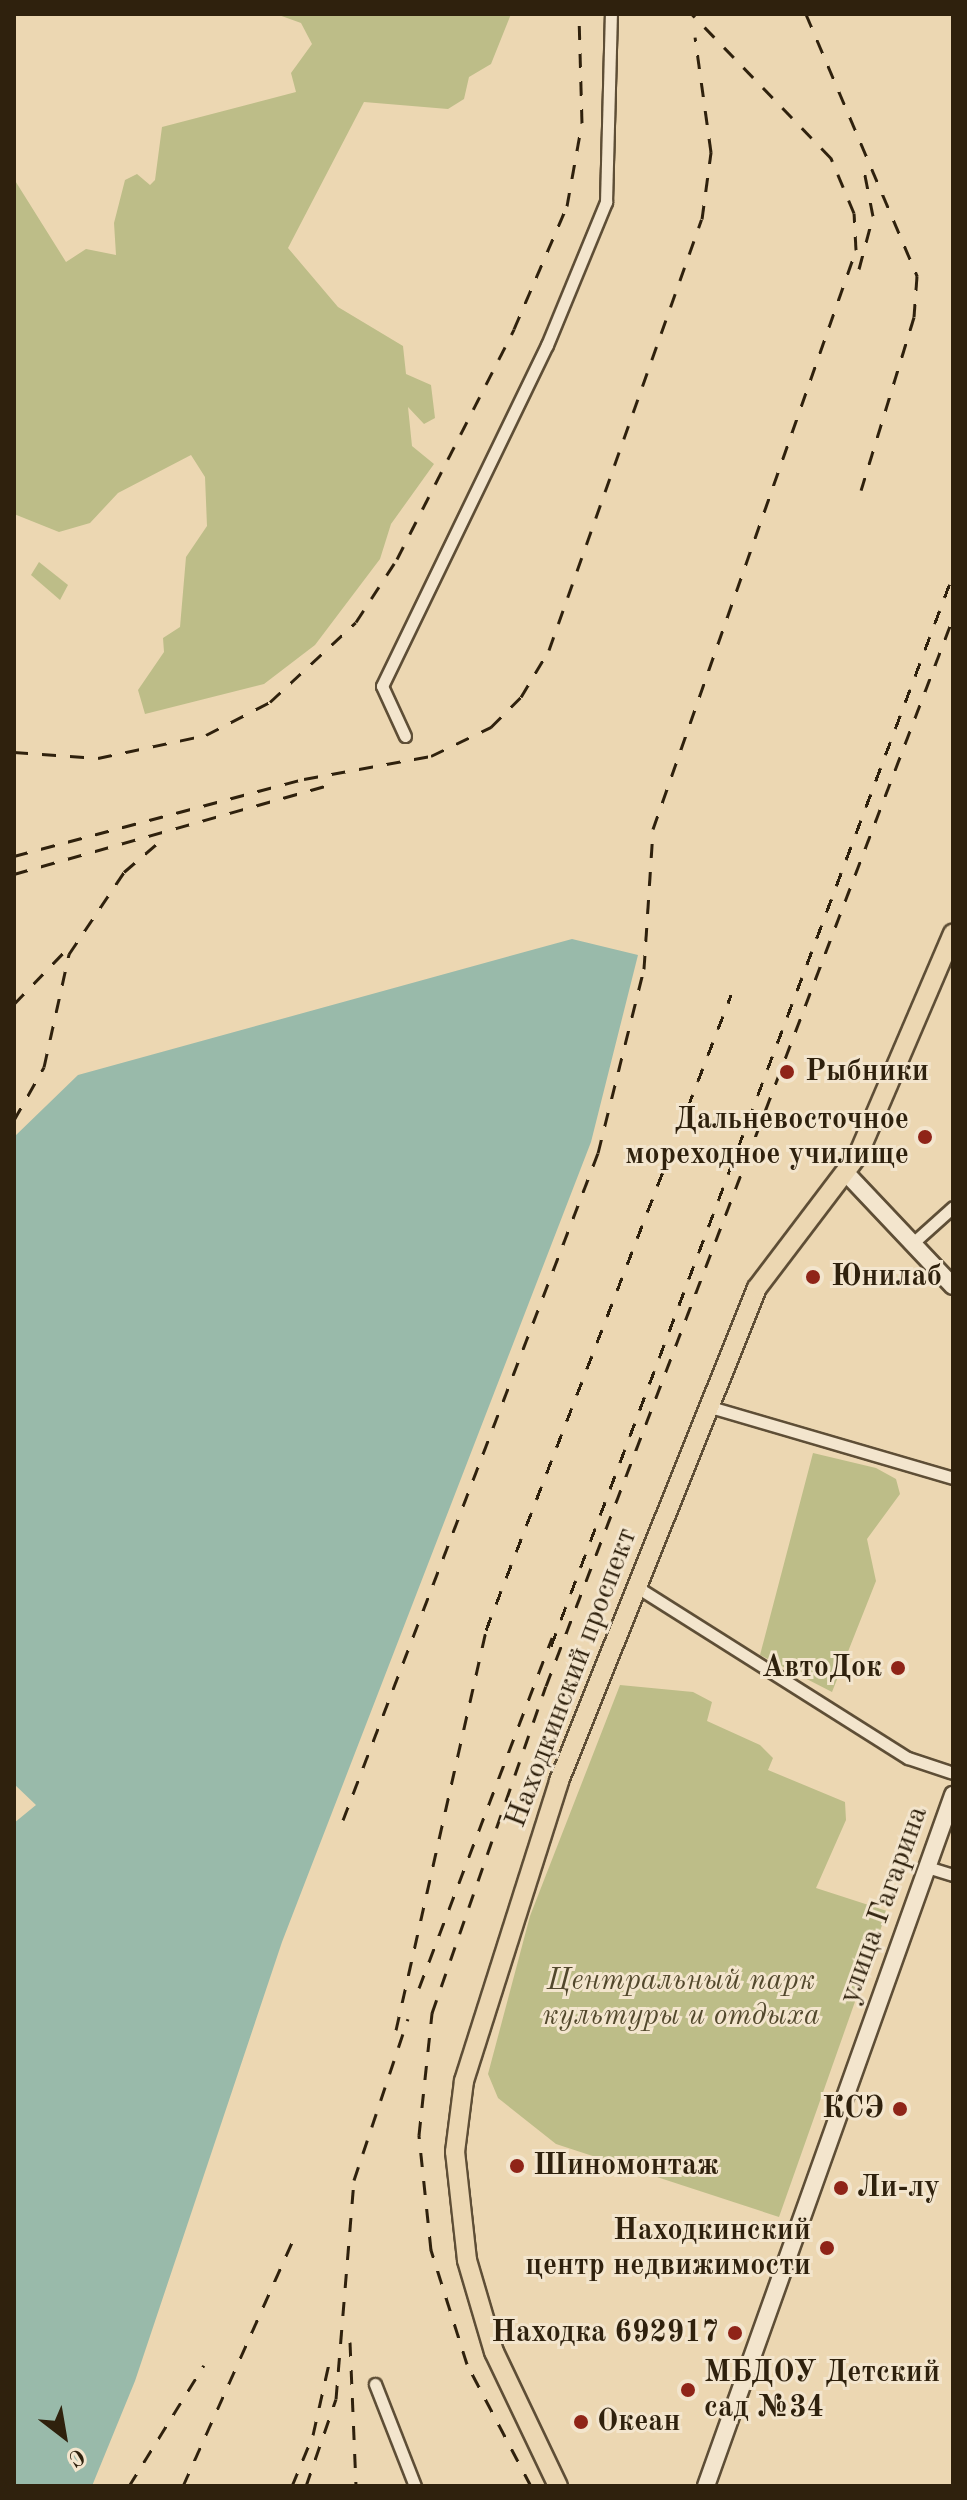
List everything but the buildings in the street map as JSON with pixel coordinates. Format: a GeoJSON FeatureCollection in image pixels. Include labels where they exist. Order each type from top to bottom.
{"type":"FeatureCollection","features":[{"type":"Feature","properties":{"kind":"main road","name":"Находкинский проспект"},"geometry":{"type":"LineString","coordinates":[[558,2486],[479,2309],[459,2220],[455,2152],[464,2081],[512,1920],[707,1406],[767,1269],[847,1174],[900,1069],[953,933]]}},
{"type":"Feature","properties":{"kind":"main road"},"geometry":{"type":"LineString","coordinates":[[847,1174],[953,1286]]}},
{"type":"Feature","properties":{"kind":"main road","name":"улица Гагарина"},"geometry":{"type":"LineString","coordinates":[[706,2486],[953,1795]]}},
{"type":"Feature","properties":{"kind":"street"},"geometry":{"type":"LineString","coordinates":[[405,736],[382,686],[547,345],[606,202],[611,14]]}},
{"type":"Feature","properties":{"kind":"street"},"geometry":{"type":"LineString","coordinates":[[914,1242],[953,1207]]}},
{"type":"Feature","properties":{"kind":"street"},"geometry":{"type":"LineString","coordinates":[[707,1406],[953,1478]]}},
{"type":"Feature","properties":{"kind":"street"},"geometry":{"type":"LineString","coordinates":[[637,1587],[908,1758],[953,1773]]}},
{"type":"Feature","properties":{"kind":"street"},"geometry":{"type":"LineString","coordinates":[[927,1867],[953,1875]]}},
{"type":"Feature","properties":{"kind":"street"},"geometry":{"type":"LineString","coordinates":[[375,2384],[415,2486]]}},
{"type":"Feature","properties":{"kind":"green space"},"geometry":{"type":"Polygon","coordinates":[[[276,14],[511,14],[491,64],[469,77],[464,99],[448,109],[364,102],[288,248],[338,307],[403,346],[406,374],[431,385],[435,418],[424,424],[408,407],[412,446],[434,464],[391,524],[380,559],[315,645],[264,684],[145,714],[138,690],[164,652],[163,638],[180,627],[186,557],[207,526],[205,477],[191,455],[118,493],[90,523],[59,532],[14,514],[14,179],[66,262],[86,249],[116,255],[114,223],[125,180],[137,174],[150,185],[155,180],[162,127],[296,92],[291,73],[312,44],[301,23],[276,14]]]}},
{"type":"Feature","properties":{"kind":"green space"},"geometry":{"type":"Polygon","coordinates":[[[39,562],[68,585],[60,600],[31,575],[39,562]]]}},
{"type":"Feature","properties":{"kind":"green space"},"geometry":{"type":"Polygon","coordinates":[[[813,1453],[876,1468],[896,1479],[900,1494],[867,1539],[876,1581],[832,1692],[760,1655],[813,1453]]]}},
{"type":"Feature","properties":{"kind":"green space","name":"Центральный парк культуры и отдыха"},"geometry":{"type":"Polygon","coordinates":[[[620,1685],[693,1692],[712,1702],[707,1721],[760,1745],[773,1758],[768,1770],[845,1802],[846,1820],[816,1888],[887,1911],[779,2217],[556,2144],[498,2098],[488,2074],[530,1916],[620,1685]]]}},
{"type":"Feature","properties":{"kind":"shaded area"},"geometry":{"type":"Polygon","coordinates":[[[572,939],[638,955],[591,1142],[282,1942],[135,2381],[92,2486],[14,2486],[14,1823],[36,1805],[14,1784],[14,1137],[78,1075],[572,939]]]}},
{"type":"Feature","properties":{"kind":"railway"},"geometry":{"type":"LineString","coordinates":[[14,752],[98,758],[206,735],[270,702],[356,622],[397,559],[514,329],[567,206],[582,123],[579,14]]}},
{"type":"Feature","properties":{"kind":"railway"},"geometry":{"type":"LineString","coordinates":[[343,1820],[598,1153],[644,969],[653,829],[856,250],[854,213],[831,158],[692,14]]}},
{"type":"Feature","properties":{"kind":"railway"},"geometry":{"type":"LineString","coordinates":[[806,14],[917,276],[914,317],[861,490]]}},
{"type":"Feature","properties":{"kind":"railway"},"geometry":{"type":"LineString","coordinates":[[14,856],[304,779],[431,756],[491,727],[521,697],[549,650],[702,219],[711,152],[695,37]]}},
{"type":"Feature","properties":{"kind":"railway"},"geometry":{"type":"LineString","coordinates":[[859,269],[873,216],[863,165]]}},
{"type":"Feature","properties":{"kind":"railway"},"geometry":{"type":"LineString","coordinates":[[551,1646],[953,575]]}},
{"type":"Feature","properties":{"kind":"railway"},"geometry":{"type":"LineString","coordinates":[[531,2486],[467,2364],[431,2250],[419,2135],[432,2013],[546,1686],[953,618]]}},
{"type":"Feature","properties":{"kind":"railway"},"geometry":{"type":"LineString","coordinates":[[14,874],[328,785]]}},
{"type":"Feature","properties":{"kind":"railway"},"geometry":{"type":"LineString","coordinates":[[14,1120],[44,1067],[69,954],[124,872],[166,836]]}},
{"type":"Feature","properties":{"kind":"railway"},"geometry":{"type":"LineString","coordinates":[[14,1004],[64,952]]}},
{"type":"Feature","properties":{"kind":"railway"},"geometry":{"type":"LineString","coordinates":[[396,2030],[486,1630],[731,995]]}},
{"type":"Feature","properties":{"kind":"railway"},"geometry":{"type":"LineString","coordinates":[[419,1988],[552,1637]]}},
{"type":"Feature","properties":{"kind":"railway"},"geometry":{"type":"LineString","coordinates":[[306,2486],[336,2399],[354,2180],[408,2019]]}},
{"type":"Feature","properties":{"kind":"railway"},"geometry":{"type":"LineString","coordinates":[[183,2486],[297,2231]]}},
{"type":"Feature","properties":{"kind":"railway"},"geometry":{"type":"LineString","coordinates":[[350,2342],[356,2486]]}},
{"type":"Feature","properties":{"kind":"railway"},"geometry":{"type":"LineString","coordinates":[[292,2486],[313,2435],[330,2359]]}},
{"type":"Feature","properties":{"kind":"railway"},"geometry":{"type":"LineString","coordinates":[[129,2486],[204,2365]]}},
{"type":"Feature","properties":{"kind":"place","name":"Рыбники"},"geometry":{"type":"Point","coordinates":[787,1072]}},
{"type":"Feature","properties":{"kind":"place","name":"Дальневосточное мореходное училище"},"geometry":{"type":"Point","coordinates":[925,1137]}},
{"type":"Feature","properties":{"kind":"place","name":"Юнилаб"},"geometry":{"type":"Point","coordinates":[813,1277]}},
{"type":"Feature","properties":{"kind":"place","name":"АвтоДок"},"geometry":{"type":"Point","coordinates":[898,1668]}},
{"type":"Feature","properties":{"kind":"place","name":"КСЭ"},"geometry":{"type":"Point","coordinates":[900,2109]}},
{"type":"Feature","properties":{"kind":"place","name":"Шиномонтаж"},"geometry":{"type":"Point","coordinates":[517,2166]}},
{"type":"Feature","properties":{"kind":"place","name":"Ли-лу"},"geometry":{"type":"Point","coordinates":[841,2188]}},
{"type":"Feature","properties":{"kind":"place","name":"Находкинский центр недвижимости"},"geometry":{"type":"Point","coordinates":[827,2248]}},
{"type":"Feature","properties":{"kind":"place","name":"Находка 692917"},"geometry":{"type":"Point","coordinates":[735,2333]}},
{"type":"Feature","properties":{"kind":"place","name":"МБДОУ Детский сад №34"},"geometry":{"type":"Point","coordinates":[688,2390]}},
{"type":"Feature","properties":{"kind":"place","name":"Океан"},"geometry":{"type":"Point","coordinates":[581,2422]}}]}
